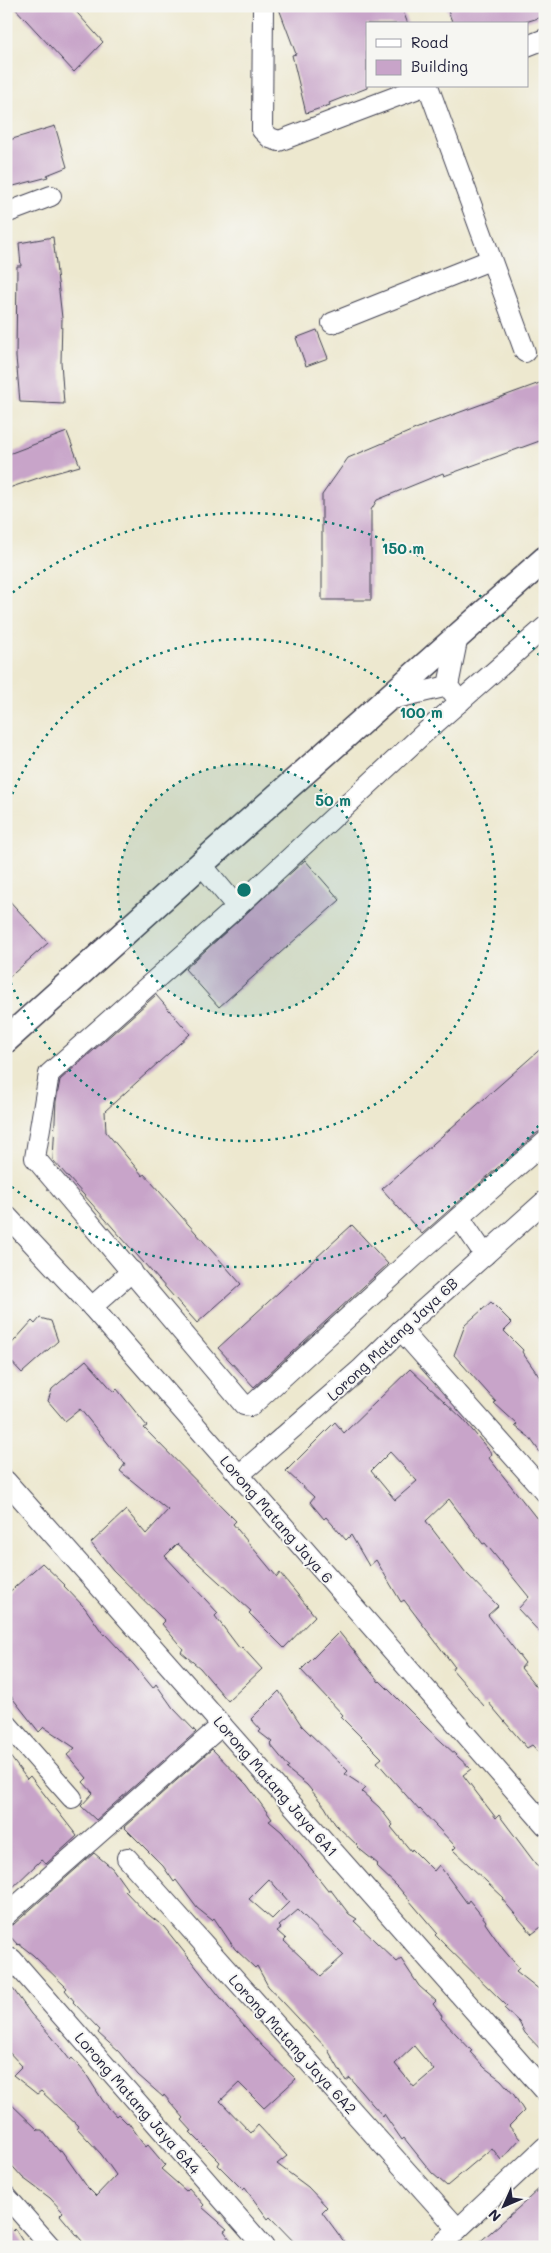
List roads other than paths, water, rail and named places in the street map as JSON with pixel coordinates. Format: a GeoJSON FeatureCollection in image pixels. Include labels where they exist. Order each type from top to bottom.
{"type":"FeatureCollection","features":[{"type":"Feature","properties":{"kind":"street"},"geometry":{"type":"LineString","coordinates":[[263,6],[262,130],[270,138],[279,141],[419,88]]}},
{"type":"Feature","properties":{"kind":"street"},"geometry":{"type":"LineString","coordinates":[[528,46],[545,39]]}},
{"type":"Feature","properties":{"kind":"street"},"geometry":{"type":"LineString","coordinates":[[429,88],[525,352]]}},
{"type":"Feature","properties":{"kind":"street"},"geometry":{"type":"LineString","coordinates":[[6,213],[51,196]]}},
{"type":"Feature","properties":{"kind":"street"},"geometry":{"type":"LineString","coordinates":[[332,323],[490,260]]}},
{"type":"Feature","properties":{"kind":"street"},"geometry":{"type":"LineString","coordinates":[[6,1040],[545,559]]}},
{"type":"Feature","properties":{"kind":"street"},"geometry":{"type":"LineString","coordinates":[[545,627],[454,694],[386,768],[237,907],[49,1074],[35,1158],[244,1405],[251,1406],[459,1217],[545,1142]]}},
{"type":"Feature","properties":{"kind":"street"},"geometry":{"type":"LineString","coordinates":[[454,694],[458,636]]}},
{"type":"Feature","properties":{"kind":"street"},"geometry":{"type":"LineString","coordinates":[[384,701],[454,694]]}},
{"type":"Feature","properties":{"kind":"street"},"geometry":{"type":"LineString","coordinates":[[201,864],[237,907]]}},
{"type":"Feature","properties":{"kind":"street","name":"Lorong Matang Jaya 6B"},"geometry":{"type":"LineString","coordinates":[[239,1475],[362,1368],[401,1330],[544,1204]]}},
{"type":"Feature","properties":{"kind":"street","name":"Lorong Matang Jaya 6"},"geometry":{"type":"LineString","coordinates":[[6,1215],[92,1307],[545,1825]]}},
{"type":"Feature","properties":{"kind":"street"},"geometry":{"type":"LineString","coordinates":[[459,1217],[485,1255]]}},
{"type":"Feature","properties":{"kind":"street"},"geometry":{"type":"LineString","coordinates":[[92,1307],[132,1271]]}},
{"type":"Feature","properties":{"kind":"street"},"geometry":{"type":"LineString","coordinates":[[401,1330],[545,1492]]}},
{"type":"Feature","properties":{"kind":"street","name":"Lorong Matang Jaya 6A1"},"geometry":{"type":"LineString","coordinates":[[6,1481],[545,2092]]}},
{"type":"Feature","properties":{"kind":"street"},"geometry":{"type":"LineString","coordinates":[[6,1723],[72,1798]]}},
{"type":"Feature","properties":{"kind":"street"},"geometry":{"type":"LineString","coordinates":[[6,1915],[222,1725]]}},
{"type":"Feature","properties":{"kind":"street","name":"Lorong Matang Jaya 6A2"},"geometry":{"type":"LineString","coordinates":[[128,1858],[458,2229]]}},
{"type":"Feature","properties":{"kind":"street","name":"Lorong Matang Jaya 6A4"},"geometry":{"type":"LineString","coordinates":[[12,1960],[264,2247]]}},
{"type":"Feature","properties":{"kind":"street"},"geometry":{"type":"LineString","coordinates":[[441,2246],[545,2148]]}},
{"type":"Feature","properties":{"kind":"street"},"geometry":{"type":"LineString","coordinates":[[6,2196],[51,2247]]}}]}
